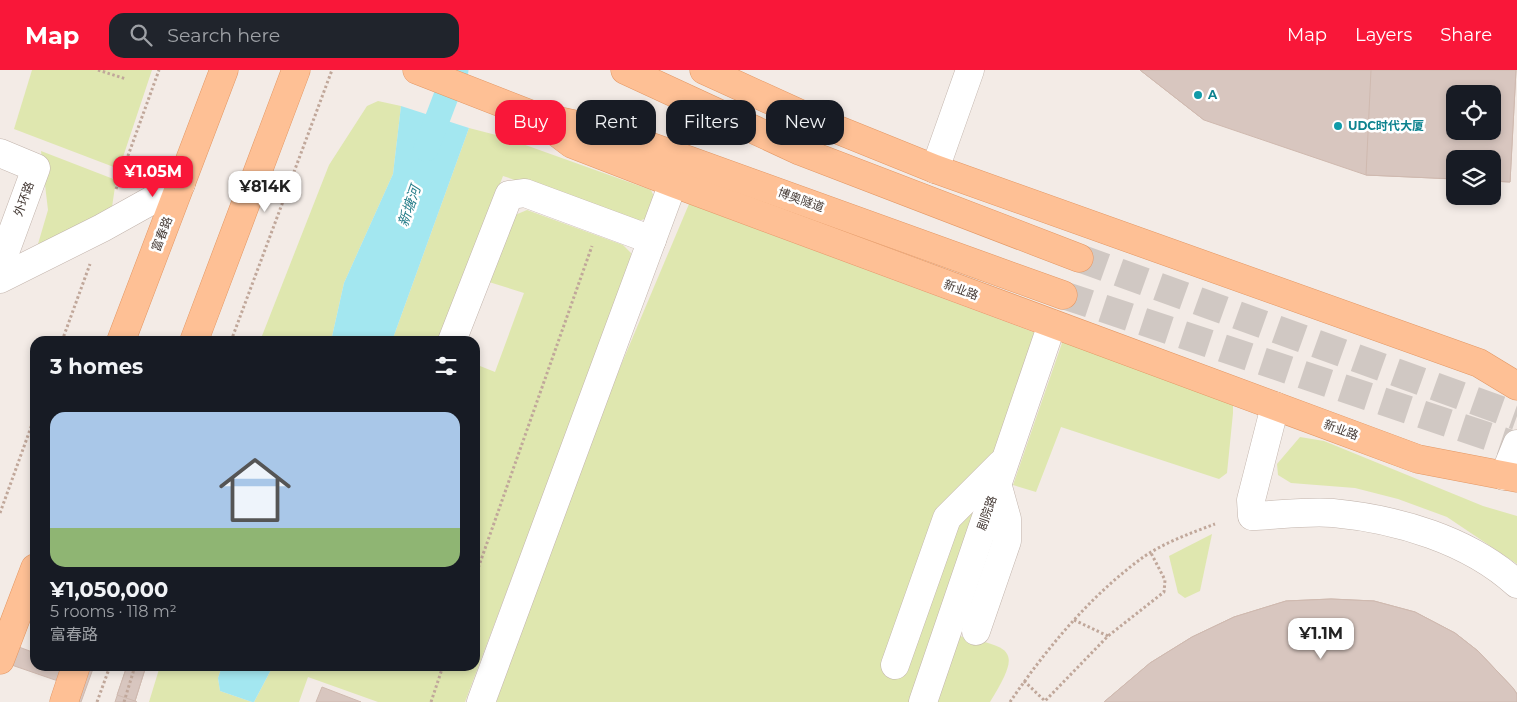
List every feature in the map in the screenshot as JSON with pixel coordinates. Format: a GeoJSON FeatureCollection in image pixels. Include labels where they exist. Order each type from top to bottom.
{"type":"FeatureCollection","features":[{"type":"Feature","properties":{"kind":"main road","name":"富春路"},"geometry":{"type":"LineString","coordinates":[[123,336],[224,70]]}},
{"type":"Feature","properties":{"kind":"main road"},"geometry":{"type":"LineString","coordinates":[[196,336],[296,70]]}},
{"type":"Feature","properties":{"kind":"main road","name":"新业路"},"geometry":{"type":"LineString","coordinates":[[417,70],[496,100]]}},
{"type":"Feature","properties":{"kind":"main road"},"geometry":{"type":"LineString","coordinates":[[625,70],[800,151],[1079,258]]}},
{"type":"Feature","properties":{"kind":"main road"},"geometry":{"type":"LineString","coordinates":[[704,70],[816,121],[935,169],[1479,363],[1517,386]]}},
{"type":"Feature","properties":{"kind":"main road","name":"博奥隧道"},"geometry":{"type":"LineString","coordinates":[[566,123],[610,132],[1063,296]]}},
{"type":"Feature","properties":{"kind":"main road","name":"新业路"},"geometry":{"type":"LineString","coordinates":[[566,139],[572,144],[673,183],[1418,459],[1511,477]]}},
{"type":"Feature","properties":{"kind":"main road"},"geometry":{"type":"LineString","coordinates":[[0,660],[30,581]]}},
{"type":"Feature","properties":{"kind":"main road"},"geometry":{"type":"LineString","coordinates":[[64,702],[74,671]]}},
{"type":"Feature","properties":{"kind":"street"},"geometry":{"type":"LineString","coordinates":[[935,169],[970,70]]}},
{"type":"Feature","properties":{"kind":"street","name":"外环路"},"geometry":{"type":"LineString","coordinates":[[0,154],[36,168],[0,266]]}},
{"type":"Feature","properties":{"kind":"street"},"geometry":{"type":"LineString","coordinates":[[481,702],[673,183]]}},
{"type":"Feature","properties":{"kind":"street"},"geometry":{"type":"LineString","coordinates":[[0,279],[102,228],[181,184]]}},
{"type":"Feature","properties":{"kind":"street"},"geometry":{"type":"LineString","coordinates":[[454,336],[509,195],[525,193],[652,240]]}},
{"type":"Feature","properties":{"kind":"street","name":"剧院路"},"geometry":{"type":"LineString","coordinates":[[923,702],[1052,324]]}},
{"type":"Feature","properties":{"kind":"street"},"geometry":{"type":"LineString","coordinates":[[1275,406],[1251,500],[1252,516],[1331,513],[1381,520],[1434,537],[1475,554],[1517,584]]}},
{"type":"Feature","properties":{"kind":"street"},"geometry":{"type":"LineString","coordinates":[[1511,477],[1517,444]]}},
{"type":"Feature","properties":{"kind":"street"},"geometry":{"type":"LineString","coordinates":[[976,630],[1007,542],[1007,519],[1002,471]]}},
{"type":"Feature","properties":{"kind":"street"},"geometry":{"type":"LineString","coordinates":[[895,665],[947,518],[1002,471]]}},
{"type":"Feature","properties":{"kind":"path"},"geometry":{"type":"LineString","coordinates":[[98,70],[126,79]]}},
{"type":"Feature","properties":{"kind":"path"},"geometry":{"type":"LineString","coordinates":[[233,336],[332,70]]}},
{"type":"Feature","properties":{"kind":"path"},"geometry":{"type":"LineString","coordinates":[[480,563],[601,221]]}},
{"type":"Feature","properties":{"kind":"path"},"geometry":{"type":"LineString","coordinates":[[0,513],[30,430]]}},
{"type":"Feature","properties":{"kind":"path"},"geometry":{"type":"LineString","coordinates":[[1010,702],[1050,645],[1091,603],[1150,553],[1187,534],[1215,524]]}},
{"type":"Feature","properties":{"kind":"path"},"geometry":{"type":"LineString","coordinates":[[1024,681],[1045,701],[1108,636],[1164,592],[1165,580],[1150,553]]}},
{"type":"Feature","properties":{"kind":"path"},"geometry":{"type":"LineString","coordinates":[[1074,620],[1108,636]]}},
{"type":"Feature","properties":{"kind":"path"},"geometry":{"type":"LineString","coordinates":[[97,702],[108,671]]}},
{"type":"Feature","properties":{"kind":"path"},"geometry":{"type":"LineString","coordinates":[[124,702],[133,671]]}},
{"type":"Feature","properties":{"kind":"path"},"geometry":{"type":"LineString","coordinates":[[431,702],[442,671]]}},
{"type":"Feature","properties":{"kind":"green space"},"geometry":{"type":"Polygon","coordinates":[[[32,70],[152,70],[119,169],[14,129],[32,70]]]}},
{"type":"Feature","properties":{"kind":"green space"},"geometry":{"type":"Polygon","coordinates":[[[378,101],[401,106],[393,174],[344,283],[332,336],[262,336],[329,165],[367,106],[378,101]]]}},
{"type":"Feature","properties":{"kind":"green space"},"geometry":{"type":"Polygon","coordinates":[[[469,128],[495,135],[495,145],[525,145],[651,190],[656,201],[648,218],[638,221],[503,176],[441,336],[394,336],[469,128]]]}},
{"type":"Feature","properties":{"kind":"green space"},"geometry":{"type":"Polygon","coordinates":[[[41,151],[116,180],[112,207],[58,247],[38,244],[48,210],[41,151]]]}},
{"type":"Feature","properties":{"kind":"green space"},"geometry":{"type":"Polygon","coordinates":[[[689,204],[1036,333],[910,702],[496,702],[605,403],[689,204]]]}},
{"type":"Feature","properties":{"kind":"green space"},"geometry":{"type":"Polygon","coordinates":[[[527,210],[623,245],[631,253],[630,265],[480,662],[480,366],[495,372],[524,293],[489,282],[515,215],[527,210]]]}},
{"type":"Feature","properties":{"kind":"green space"},"geometry":{"type":"Polygon","coordinates":[[[1063,340],[1233,396],[1227,473],[1219,479],[1061,427],[1036,492],[1013,485],[1063,340]]]}},
{"type":"Feature","properties":{"kind":"green space"},"geometry":{"type":"Polygon","coordinates":[[[1300,437],[1324,441],[1483,506],[1517,516],[1517,564],[1447,517],[1398,499],[1355,488],[1291,483],[1278,475],[1277,464],[1300,437]]]}},
{"type":"Feature","properties":{"kind":"green space"},"geometry":{"type":"Polygon","coordinates":[[[1212,534],[1200,591],[1185,598],[1178,593],[1169,556],[1212,534]]]}},
{"type":"Feature","properties":{"kind":"green space"},"geometry":{"type":"Polygon","coordinates":[[[959,636],[992,644],[1001,648],[1007,654],[1009,661],[1006,671],[990,702],[936,702],[959,636]]]}},
{"type":"Feature","properties":{"kind":"green space"},"geometry":{"type":"Polygon","coordinates":[[[158,671],[220,671],[218,678],[220,691],[252,702],[149,702],[158,671]]]}},
{"type":"Feature","properties":{"kind":"green space"},"geometry":{"type":"Polygon","coordinates":[[[270,671],[477,671],[465,702],[378,702],[308,677],[299,702],[254,702],[270,671]]]}},
{"type":"Feature","properties":{"kind":"water"},"geometry":{"type":"Polygon","coordinates":[[[401,106],[469,128],[394,336],[332,336],[344,283],[393,174],[401,106]]]}},
{"type":"Feature","properties":{"kind":"water"},"geometry":{"type":"Polygon","coordinates":[[[220,671],[270,671],[254,702],[220,691],[218,678],[220,671]]]}},
{"type":"Feature","properties":{"kind":"building","name":"A"},"geometry":{"type":"Polygon","coordinates":[[[1140,70],[1243,70],[1204,120],[1140,70]]]}},
{"type":"Feature","properties":{"kind":"building","name":"UDC时代大厦"},"geometry":{"type":"Polygon","coordinates":[[[1140,70],[1516,70],[1510,182],[1501,182],[1501,150],[1446,150],[1446,179],[1366,175],[1204,120],[1140,70]]]}},
{"type":"Feature","properties":{"kind":"building"},"geometry":{"type":"Polygon","coordinates":[[[1371,70],[1516,70],[1510,182],[1501,182],[1501,150],[1446,150],[1446,179],[1366,175],[1371,70]]]}},
{"type":"Feature","properties":{"kind":"building"},"geometry":{"type":"Polygon","coordinates":[[[1331,599],[1374,601],[1415,612],[1455,633],[1478,651],[1513,688],[1517,694],[1517,702],[1104,702],[1150,663],[1192,637],[1234,617],[1286,601],[1331,599]]]}},
{"type":"Feature","properties":{"kind":"building"},"geometry":{"type":"Polygon","coordinates":[[[1331,599],[1374,601],[1415,612],[1455,633],[1478,651],[1513,688],[1517,694],[1517,702],[1104,702],[1150,663],[1192,637],[1234,617],[1286,601],[1331,599]]]}},
{"type":"Feature","properties":{"kind":"building"},"geometry":{"type":"Polygon","coordinates":[[[0,640],[30,651],[30,671],[92,671],[81,702],[51,702],[58,681],[0,661],[0,640]]]}},
{"type":"Feature","properties":{"kind":"building"},"geometry":{"type":"Polygon","coordinates":[[[125,671],[144,671],[135,701],[137,702],[115,702],[125,671]]]}},
{"type":"Feature","properties":{"kind":"building"},"geometry":{"type":"Polygon","coordinates":[[[125,671],[144,671],[135,701],[117,695],[125,671]]]}},
{"type":"Feature","properties":{"kind":"building"},"geometry":{"type":"Polygon","coordinates":[[[322,687],[361,702],[316,702],[322,687]]]}},
{"type":"Feature","properties":{"kind":"waterway","name":"新塘河"},"geometry":{"type":"LineString","coordinates":[[426,149],[456,70]]}},
{"type":"Feature","properties":{"kind":"tunnel"},"geometry":{"type":"LineString","coordinates":[[1079,258],[1517,416]]}},
{"type":"Feature","properties":{"kind":"tunnel"},"geometry":{"type":"LineString","coordinates":[[1063,295],[1517,446]]}},
{"type":"Feature","properties":{"kind":"place","name":"A"},"geometry":{"type":"Point","coordinates":[1198,95]}},
{"type":"Feature","properties":{"kind":"place","name":"UDC时代大厦"},"geometry":{"type":"Point","coordinates":[1338,126]}}]}
